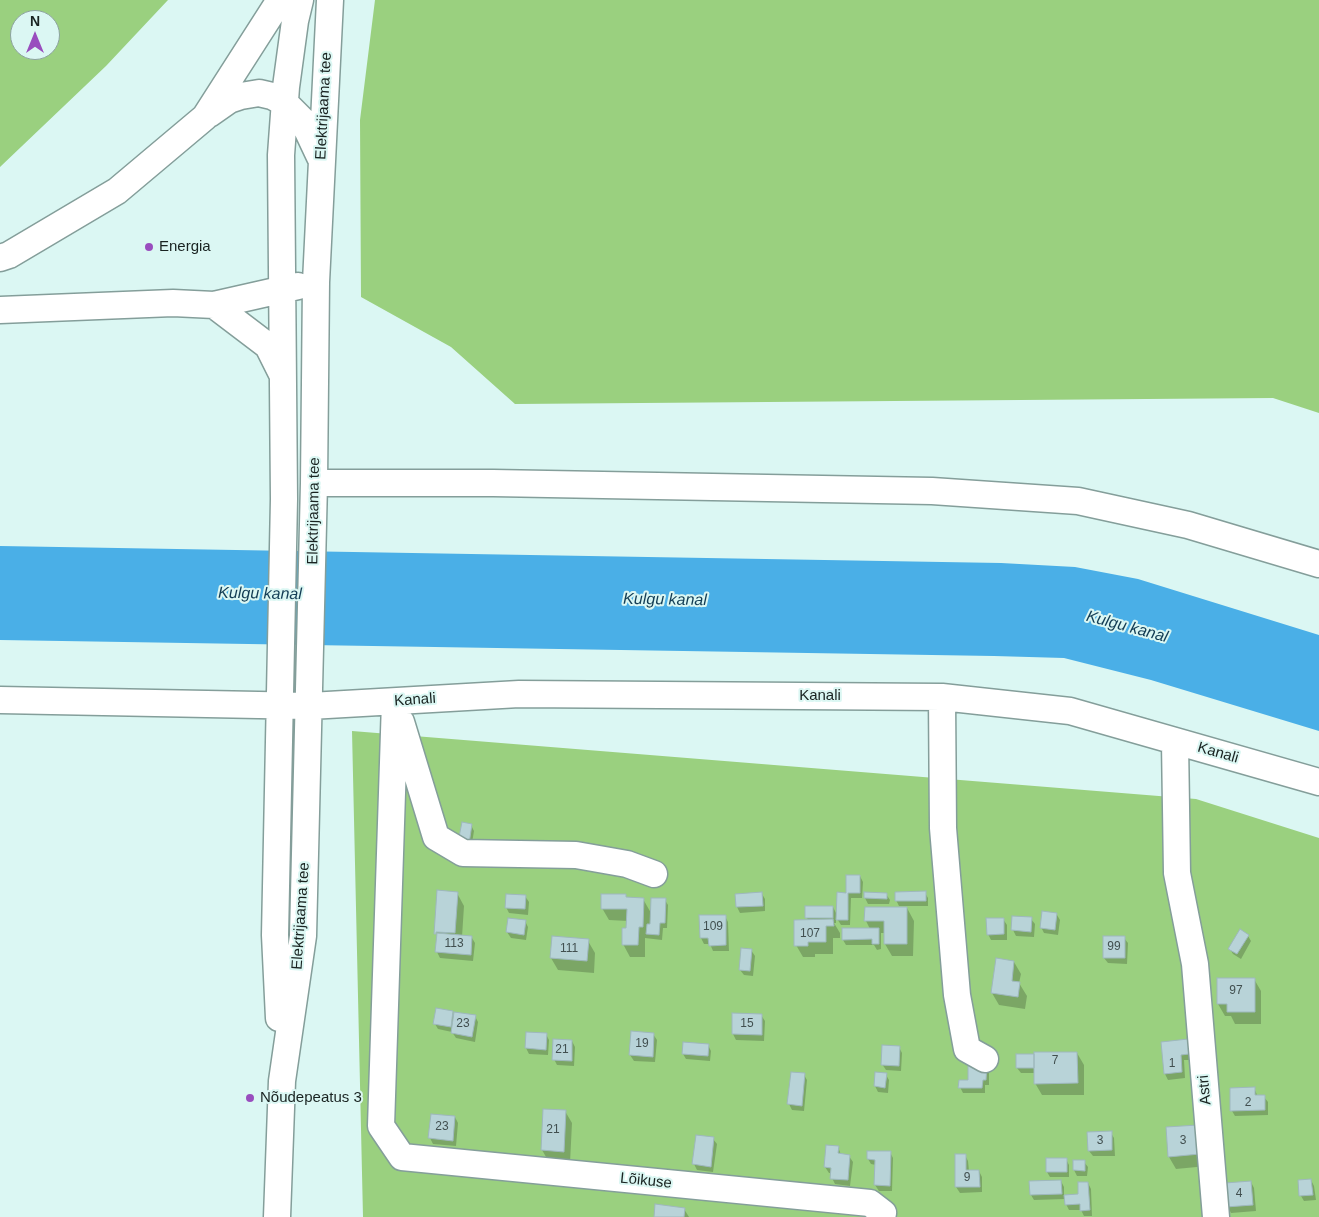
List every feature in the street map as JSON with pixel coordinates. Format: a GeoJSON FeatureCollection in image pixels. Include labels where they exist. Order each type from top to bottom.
{"type":"FeatureCollection","features":[{"type":"Feature","properties":{"kind":"street"},"geometry":{"type":"LineString","coordinates":[[205,117],[280,0]]}},
{"type":"Feature","properties":{"kind":"street","name":"Elektrijaama tee"},"geometry":{"type":"LineString","coordinates":[[277,1217],[282,1081],[275,935],[284,498],[281,155],[295,21],[300,0]]}},
{"type":"Feature","properties":{"kind":"street","name":"Elektrijaama tee"},"geometry":{"type":"LineString","coordinates":[[282,1081],[303,936],[310,699],[316,282],[330,0]]}},
{"type":"Feature","properties":{"kind":"street"},"geometry":{"type":"LineString","coordinates":[[0,258],[9,255],[117,191],[205,117],[229,100],[259,93],[272,96],[285,103],[303,121],[322,160]]}},
{"type":"Feature","properties":{"kind":"street"},"geometry":{"type":"LineString","coordinates":[[0,310],[173,303],[214,304],[316,282]]}},
{"type":"Feature","properties":{"kind":"street"},"geometry":{"type":"LineString","coordinates":[[214,304],[268,346],[283,376]]}},
{"type":"Feature","properties":{"kind":"street"},"geometry":{"type":"LineString","coordinates":[[314,492],[493,483],[932,491],[1078,501],[1188,525],[1319,564]]}},
{"type":"Feature","properties":{"kind":"street","name":"Kanali"},"geometry":{"type":"LineString","coordinates":[[0,700],[310,699],[395,702],[519,694],[942,697],[1070,711],[1319,782]]}},
{"type":"Feature","properties":{"kind":"street"},"geometry":{"type":"LineString","coordinates":[[942,697],[943,828],[957,995],[967,1049],[986,1059]]}},
{"type":"Feature","properties":{"kind":"street"},"geometry":{"type":"LineString","coordinates":[[395,702],[436,837],[463,853],[576,855],[627,864],[654,874]]}},
{"type":"Feature","properties":{"kind":"street","name":"Lõikuse"},"geometry":{"type":"LineString","coordinates":[[395,702],[382,1126],[402,1157],[870,1203],[883,1213],[882,1217]]}},
{"type":"Feature","properties":{"kind":"street","name":"Astri"},"geometry":{"type":"LineString","coordinates":[[1176,742],[1177,873],[1195,964],[1216,1217]]}},
{"type":"Feature","properties":{"kind":"green space"},"geometry":{"type":"Polygon","coordinates":[[[0,0],[168,0],[106,66],[0,167],[0,0]]]}},
{"type":"Feature","properties":{"kind":"green space"},"geometry":{"type":"Polygon","coordinates":[[[375,0],[1319,0],[1319,413],[1273,398],[515,404],[451,347],[361,297],[360,120],[375,0]]]}},
{"type":"Feature","properties":{"kind":"green space"},"geometry":{"type":"Polygon","coordinates":[[[352,731],[1196,799],[1319,838],[1319,1217],[363,1217],[352,731]]]}},
{"type":"Feature","properties":{"kind":"water","name":"Kulgu kanal"},"geometry":{"type":"Polygon","coordinates":[[[0,546],[1001,563],[1075,567],[1138,579],[1319,635],[1319,731],[1151,680],[1064,658],[0,640],[0,546]]]}},
{"type":"Feature","properties":{"kind":"building"},"geometry":{"type":"Polygon","coordinates":[[[462,822],[472,824],[469,844],[458,842],[462,822]]]}},
{"type":"Feature","properties":{"kind":"building"},"geometry":{"type":"Polygon","coordinates":[[[846,875],[860,875],[860,893],[848,893],[848,920],[836,920],[837,892],[846,893],[846,875]]]}},
{"type":"Feature","properties":{"kind":"building"},"geometry":{"type":"Polygon","coordinates":[[[437,890],[458,892],[455,933],[436,932],[434,934],[437,890]]]}},
{"type":"Feature","properties":{"kind":"building"},"geometry":{"type":"Polygon","coordinates":[[[926,891],[926,901],[895,901],[895,892],[926,891]]]}},
{"type":"Feature","properties":{"kind":"building"},"geometry":{"type":"Polygon","coordinates":[[[762,892],[763,906],[736,907],[735,894],[762,892]]]}},
{"type":"Feature","properties":{"kind":"building"},"geometry":{"type":"Polygon","coordinates":[[[864,892],[887,893],[887,899],[864,898],[864,892]]]}},
{"type":"Feature","properties":{"kind":"building"},"geometry":{"type":"Polygon","coordinates":[[[506,894],[526,895],[525,909],[505,908],[506,894]]]}},
{"type":"Feature","properties":{"kind":"building"},"geometry":{"type":"Polygon","coordinates":[[[601,894],[626,894],[626,897],[644,898],[643,927],[639,927],[638,945],[622,945],[622,928],[626,928],[627,909],[601,909],[601,894]]]}},
{"type":"Feature","properties":{"kind":"building"},"geometry":{"type":"Polygon","coordinates":[[[651,898],[666,898],[665,923],[660,923],[659,935],[646,934],[647,924],[650,924],[651,898]]]}},
{"type":"Feature","properties":{"kind":"building"},"geometry":{"type":"Polygon","coordinates":[[[805,906],[833,906],[833,918],[805,918],[805,906]]]}},
{"type":"Feature","properties":{"kind":"building"},"geometry":{"type":"Polygon","coordinates":[[[865,907],[907,907],[907,944],[884,944],[884,921],[864,921],[865,907]]]}},
{"type":"Feature","properties":{"kind":"building"},"geometry":{"type":"Polygon","coordinates":[[[1042,911],[1057,913],[1055,930],[1040,928],[1042,911]]]}},
{"type":"Feature","properties":{"kind":"building"},"geometry":{"type":"Polygon","coordinates":[[[699,915],[726,915],[726,945],[709,946],[708,938],[700,938],[699,915]]]}},
{"type":"Feature","properties":{"kind":"building"},"geometry":{"type":"Polygon","coordinates":[[[1012,916],[1032,917],[1031,932],[1011,930],[1012,916]]]}},
{"type":"Feature","properties":{"kind":"building"},"geometry":{"type":"Polygon","coordinates":[[[508,918],[526,920],[524,935],[506,932],[508,918]]]}},
{"type":"Feature","properties":{"kind":"building"},"geometry":{"type":"Polygon","coordinates":[[[986,918],[1004,918],[1004,934],[987,935],[986,918]]]}},
{"type":"Feature","properties":{"kind":"building"},"geometry":{"type":"Polygon","coordinates":[[[833,919],[834,926],[826,926],[826,942],[808,942],[808,946],[794,946],[794,920],[833,919]]]}},
{"type":"Feature","properties":{"kind":"building"},"geometry":{"type":"Polygon","coordinates":[[[842,928],[879,928],[879,944],[872,944],[872,939],[842,940],[842,928]]]}},
{"type":"Feature","properties":{"kind":"building"},"geometry":{"type":"Polygon","coordinates":[[[1240,929],[1249,935],[1237,954],[1228,949],[1240,929]]]}},
{"type":"Feature","properties":{"kind":"building"},"geometry":{"type":"Polygon","coordinates":[[[437,933],[472,936],[471,955],[435,952],[437,933]]]}},
{"type":"Feature","properties":{"kind":"building"},"geometry":{"type":"Polygon","coordinates":[[[552,936],[589,939],[587,961],[550,958],[552,936]]]}},
{"type":"Feature","properties":{"kind":"building"},"geometry":{"type":"Polygon","coordinates":[[[1103,936],[1125,936],[1125,958],[1103,958],[1103,936]]]}},
{"type":"Feature","properties":{"kind":"building"},"geometry":{"type":"Polygon","coordinates":[[[741,948],[752,949],[750,971],[739,970],[741,948]]]}},
{"type":"Feature","properties":{"kind":"building"},"geometry":{"type":"Polygon","coordinates":[[[996,958],[1014,961],[1012,981],[1020,982],[1018,997],[991,993],[996,958]]]}},
{"type":"Feature","properties":{"kind":"building"},"geometry":{"type":"Polygon","coordinates":[[[1217,978],[1255,978],[1255,1012],[1227,1012],[1227,1004],[1217,1004],[1217,978]]]}},
{"type":"Feature","properties":{"kind":"building"},"geometry":{"type":"Polygon","coordinates":[[[436,1008],[453,1011],[451,1027],[433,1024],[436,1008]]]}},
{"type":"Feature","properties":{"kind":"building"},"geometry":{"type":"Polygon","coordinates":[[[454,1012],[476,1015],[472,1037],[451,1033],[454,1012]]]}},
{"type":"Feature","properties":{"kind":"building"},"geometry":{"type":"Polygon","coordinates":[[[732,1013],[762,1014],[762,1035],[732,1034],[732,1013]]]}},
{"type":"Feature","properties":{"kind":"building"},"geometry":{"type":"Polygon","coordinates":[[[631,1031],[654,1033],[653,1057],[629,1055],[631,1031]]]}},
{"type":"Feature","properties":{"kind":"building"},"geometry":{"type":"Polygon","coordinates":[[[526,1032],[547,1033],[546,1050],[525,1048],[526,1032]]]}},
{"type":"Feature","properties":{"kind":"building"},"geometry":{"type":"Polygon","coordinates":[[[553,1039],[572,1040],[572,1061],[552,1060],[553,1039]]]}},
{"type":"Feature","properties":{"kind":"building"},"geometry":{"type":"Polygon","coordinates":[[[1188,1039],[1189,1054],[1181,1055],[1182,1072],[1164,1074],[1161,1042],[1188,1039]]]}},
{"type":"Feature","properties":{"kind":"building"},"geometry":{"type":"Polygon","coordinates":[[[683,1042],[709,1044],[708,1056],[682,1054],[683,1042]]]}},
{"type":"Feature","properties":{"kind":"building"},"geometry":{"type":"Polygon","coordinates":[[[882,1045],[900,1046],[899,1066],[881,1065],[882,1045]]]}},
{"type":"Feature","properties":{"kind":"building"},"geometry":{"type":"Polygon","coordinates":[[[1034,1052],[1077,1052],[1078,1083],[1034,1084],[1034,1052]]]}},
{"type":"Feature","properties":{"kind":"building"},"geometry":{"type":"Polygon","coordinates":[[[1016,1054],[1034,1054],[1034,1068],[1016,1068],[1016,1054]]]}},
{"type":"Feature","properties":{"kind":"building"},"geometry":{"type":"Polygon","coordinates":[[[968,1065],[987,1065],[986,1080],[983,1080],[982,1088],[958,1088],[959,1080],[968,1080],[968,1065]]]}},
{"type":"Feature","properties":{"kind":"building"},"geometry":{"type":"Polygon","coordinates":[[[791,1072],[805,1073],[802,1106],[787,1104],[791,1072]]]}},
{"type":"Feature","properties":{"kind":"building"},"geometry":{"type":"Polygon","coordinates":[[[875,1072],[887,1073],[885,1088],[874,1086],[875,1072]]]}},
{"type":"Feature","properties":{"kind":"building"},"geometry":{"type":"Polygon","coordinates":[[[1255,1087],[1255,1095],[1265,1095],[1265,1110],[1230,1111],[1230,1088],[1255,1087]]]}},
{"type":"Feature","properties":{"kind":"building"},"geometry":{"type":"Polygon","coordinates":[[[543,1109],[566,1110],[564,1152],[541,1150],[543,1109]]]}},
{"type":"Feature","properties":{"kind":"building"},"geometry":{"type":"Polygon","coordinates":[[[431,1114],[455,1116],[453,1141],[428,1138],[431,1114]]]}},
{"type":"Feature","properties":{"kind":"building"},"geometry":{"type":"Polygon","coordinates":[[[1198,1125],[1200,1154],[1168,1157],[1166,1127],[1198,1125]]]}},
{"type":"Feature","properties":{"kind":"building"},"geometry":{"type":"Polygon","coordinates":[[[1112,1131],[1112,1150],[1088,1151],[1087,1132],[1112,1131]]]}},
{"type":"Feature","properties":{"kind":"building"},"geometry":{"type":"Polygon","coordinates":[[[696,1135],[714,1137],[711,1167],[692,1164],[696,1135]]]}},
{"type":"Feature","properties":{"kind":"building"},"geometry":{"type":"Polygon","coordinates":[[[826,1145],[839,1146],[838,1153],[850,1155],[848,1180],[830,1179],[831,1168],[824,1167],[826,1145]]]}},
{"type":"Feature","properties":{"kind":"building"},"geometry":{"type":"Polygon","coordinates":[[[867,1151],[891,1151],[890,1186],[874,1185],[875,1160],[867,1159],[867,1151]]]}},
{"type":"Feature","properties":{"kind":"building"},"geometry":{"type":"Polygon","coordinates":[[[955,1154],[966,1154],[966,1170],[979,1170],[980,1187],[955,1187],[955,1154]]]}},
{"type":"Feature","properties":{"kind":"building"},"geometry":{"type":"Polygon","coordinates":[[[1046,1158],[1067,1158],[1067,1172],[1046,1172],[1046,1158]]]}},
{"type":"Feature","properties":{"kind":"building"},"geometry":{"type":"Polygon","coordinates":[[[1073,1160],[1085,1160],[1085,1171],[1073,1170],[1073,1160]]]}},
{"type":"Feature","properties":{"kind":"building"},"geometry":{"type":"Polygon","coordinates":[[[1311,1179],[1313,1195],[1299,1196],[1298,1180],[1311,1179]]]}},
{"type":"Feature","properties":{"kind":"building"},"geometry":{"type":"Polygon","coordinates":[[[1061,1180],[1062,1194],[1030,1195],[1029,1181],[1061,1180]]]}},
{"type":"Feature","properties":{"kind":"building"},"geometry":{"type":"Polygon","coordinates":[[[1251,1181],[1253,1205],[1226,1207],[1225,1183],[1251,1181]]]}},
{"type":"Feature","properties":{"kind":"building"},"geometry":{"type":"Polygon","coordinates":[[[1078,1182],[1088,1182],[1090,1210],[1080,1211],[1080,1204],[1065,1205],[1064,1195],[1078,1194],[1078,1182]]]}},
{"type":"Feature","properties":{"kind":"building"},"geometry":{"type":"Polygon","coordinates":[[[655,1204],[685,1208],[684,1217],[654,1217],[655,1204]]]}},
{"type":"Feature","properties":{"kind":"place","name":"Energia"},"geometry":{"type":"Point","coordinates":[149,247]}},
{"type":"Feature","properties":{"kind":"place","name":"Nõudepeatus 3"},"geometry":{"type":"Point","coordinates":[250,1098]}}]}
